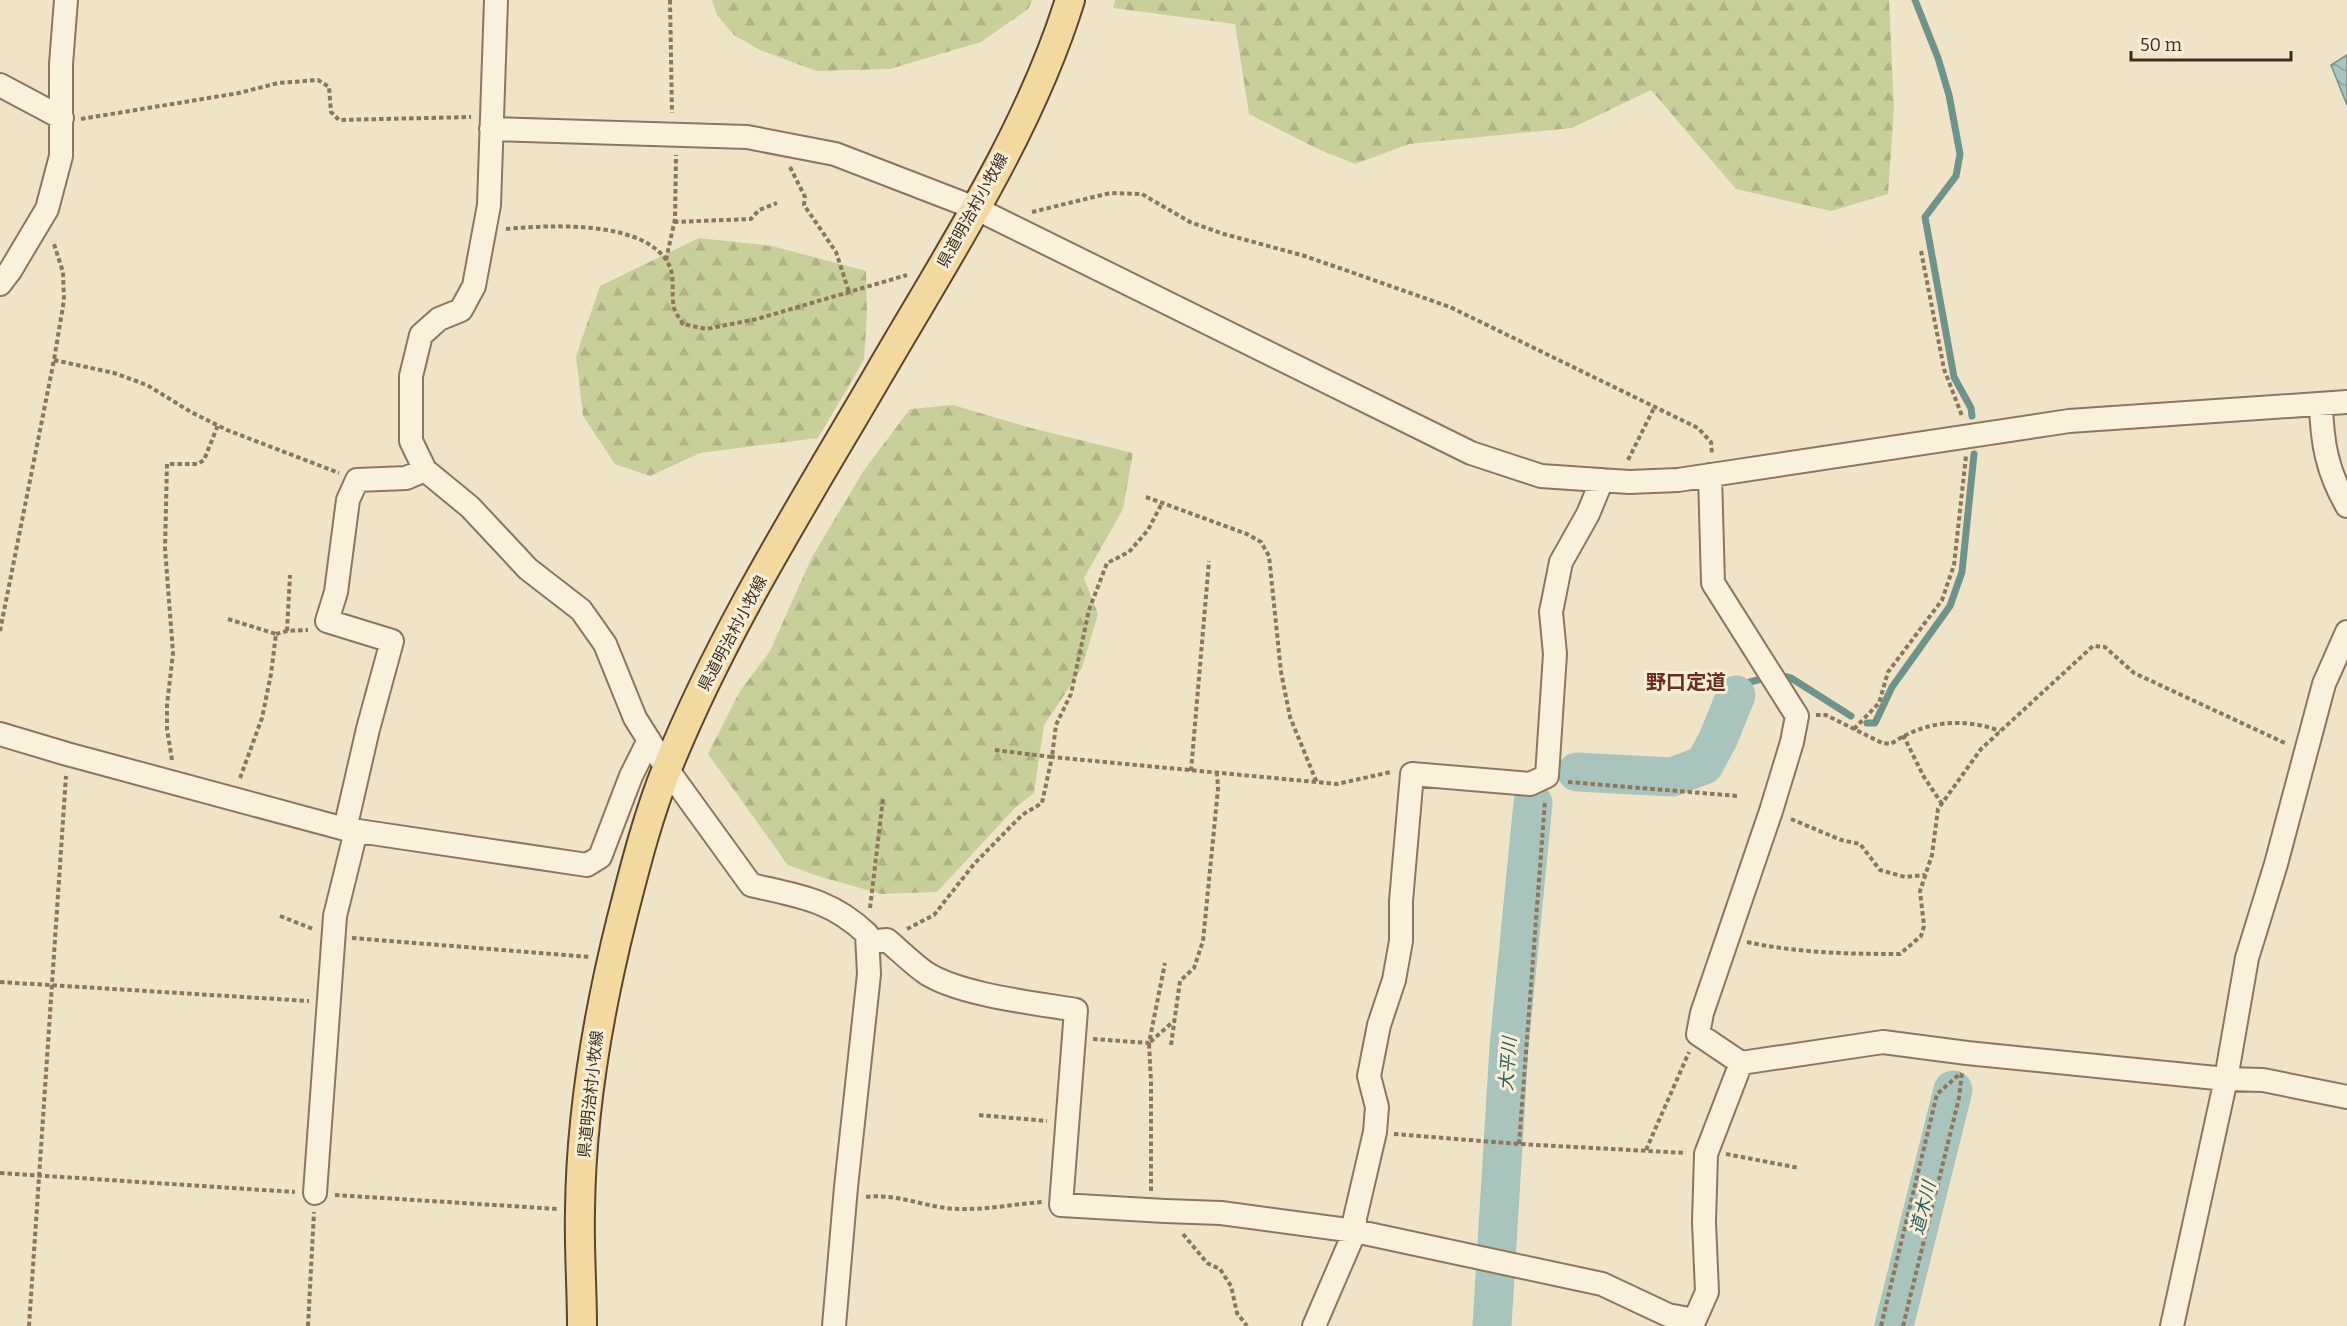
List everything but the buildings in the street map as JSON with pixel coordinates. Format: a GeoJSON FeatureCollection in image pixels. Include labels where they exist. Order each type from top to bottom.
{"type":"FeatureCollection","features":[{"type":"Feature","properties":{"kind":"main road","name":"県道明治村小牧線"},"geometry":{"type":"LineString","coordinates":[[582,1326],[580,1210],[590,1078],[596,1034],[632,879],[667,769],[727,636],[975,208],[1036,89],[1070,0]]}},
{"type":"Feature","properties":{"kind":"street"},"geometry":{"type":"LineString","coordinates":[[0,284],[10,272],[46,209],[61,156],[61,64],[66,0]]}},
{"type":"Feature","properties":{"kind":"street"},"geometry":{"type":"LineString","coordinates":[[496,0],[489,206],[474,286],[461,310],[439,319],[421,335],[411,376],[409,413],[411,441],[425,470],[470,507],[528,569],[581,610],[605,644],[635,718],[667,769],[751,885],[819,901],[852,920],[874,939],[942,981],[996,996],[1076,1010],[1061,1205],[1221,1213],[1355,1231],[1602,1284],[1668,1315],[1693,1323],[1707,1292],[1704,1222],[1706,1154],[1741,1063]]}},
{"type":"Feature","properties":{"kind":"street"},"geometry":{"type":"LineString","coordinates":[[0,85],[62,118]]}},
{"type":"Feature","properties":{"kind":"street"},"geometry":{"type":"LineString","coordinates":[[492,123],[674,135],[747,137],[835,154],[975,208],[1471,453],[1541,476],[1629,482],[1678,480],[2069,421],[2347,402]]}},
{"type":"Feature","properties":{"kind":"street"},"geometry":{"type":"LineString","coordinates":[[2321,404],[2322,438],[2327,461],[2336,486],[2347,506]]}},
{"type":"Feature","properties":{"kind":"street"},"geometry":{"type":"LineString","coordinates":[[315,1193],[335,916],[368,729],[392,641],[327,621],[336,592],[348,500],[357,480],[406,478],[425,470]]}},
{"type":"Feature","properties":{"kind":"street"},"geometry":{"type":"LineString","coordinates":[[1713,475],[1713,584],[1797,716],[1792,742],[1729,939],[1702,1013],[1698,1034],[1741,1063],[1883,1042],[1965,1062],[2263,1080],[2347,1097]]}},
{"type":"Feature","properties":{"kind":"street"},"geometry":{"type":"LineString","coordinates":[[1314,1326],[1355,1231],[1355,1218],[1374,1132],[1377,1107],[1369,1076],[1379,1025],[1394,980],[1401,941],[1401,901],[1412,774],[1530,784],[1547,776],[1556,654],[1551,612],[1561,562],[1588,514],[1602,480]]}},
{"type":"Feature","properties":{"kind":"street"},"geometry":{"type":"LineString","coordinates":[[2172,1326],[2226,1079],[2247,958],[2276,864],[2324,684],[2347,632]]}},
{"type":"Feature","properties":{"kind":"street"},"geometry":{"type":"LineString","coordinates":[[0,734],[350,830],[587,865],[600,857],[631,776],[650,740]]}},
{"type":"Feature","properties":{"kind":"street"},"geometry":{"type":"LineString","coordinates":[[834,1326],[874,939]]}},
{"type":"Feature","properties":{"kind":"path"},"geometry":{"type":"LineString","coordinates":[[666,261],[674,222],[670,0]]}},
{"type":"Feature","properties":{"kind":"path"},"geometry":{"type":"LineString","coordinates":[[62,118],[76,120],[239,93],[278,83],[318,80],[328,87],[331,112],[339,120],[492,123]]}},
{"type":"Feature","properties":{"kind":"path"},"geometry":{"type":"LineString","coordinates":[[772,142],[791,167],[805,197],[804,206],[836,252],[849,292]]}},
{"type":"Feature","properties":{"kind":"path"},"geometry":{"type":"LineString","coordinates":[[1060,204],[1110,193],[1142,194],[1198,225],[1305,256],[1450,307],[1698,428],[1711,442],[1713,475]]}},
{"type":"Feature","properties":{"kind":"path"},"geometry":{"type":"LineString","coordinates":[[674,222],[751,219],[759,210],[777,203]]}},
{"type":"Feature","properties":{"kind":"path"},"geometry":{"type":"LineString","coordinates":[[0,631],[64,300],[63,272],[54,242],[51,218],[46,209]]}},
{"type":"Feature","properties":{"kind":"path"},"geometry":{"type":"LineString","coordinates":[[484,230],[585,227],[613,231],[657,248],[670,268],[674,310],[684,324],[706,329],[756,319],[908,275],[928,288]]}},
{"type":"Feature","properties":{"kind":"path"},"geometry":{"type":"LineString","coordinates":[[1854,729],[1879,703],[1888,672],[1942,600],[1954,565],[1966,435],[1963,417],[1944,369],[1921,251]]}},
{"type":"Feature","properties":{"kind":"path"},"geometry":{"type":"LineString","coordinates":[[54,360],[114,373],[147,385],[191,412],[218,425],[357,480]]}},
{"type":"Feature","properties":{"kind":"path"},"geometry":{"type":"LineString","coordinates":[[1629,482],[1627,462],[1654,408]]}},
{"type":"Feature","properties":{"kind":"path"},"geometry":{"type":"LineString","coordinates":[[169,782],[172,765],[167,729],[167,705],[173,653],[165,548],[167,464],[198,464],[204,460],[218,425]]}},
{"type":"Feature","properties":{"kind":"path"},"geometry":{"type":"LineString","coordinates":[[1146,497],[1247,534],[1261,542],[1269,556],[1281,672],[1290,717],[1317,783]]}},
{"type":"Feature","properties":{"kind":"path"},"geometry":{"type":"LineString","coordinates":[[883,799],[874,939],[934,915],[974,864],[1022,815],[1042,802],[1052,758],[1056,726],[1071,694],[1089,610],[1107,562],[1129,552],[1148,530],[1162,503]]}},
{"type":"Feature","properties":{"kind":"path"},"geometry":{"type":"LineString","coordinates":[[1191,771],[1209,561]]}},
{"type":"Feature","properties":{"kind":"path"},"geometry":{"type":"LineString","coordinates":[[287,631],[290,575]]}},
{"type":"Feature","properties":{"kind":"path"},"geometry":{"type":"LineString","coordinates":[[228,619],[276,634],[287,631],[317,630],[327,621]]}},
{"type":"Feature","properties":{"kind":"path"},"geometry":{"type":"LineString","coordinates":[[233,799],[262,718],[276,634]]}},
{"type":"Feature","properties":{"kind":"path"},"geometry":{"type":"LineString","coordinates":[[1729,939],[1786,950],[1833,954],[1900,954],[1921,936],[1924,926],[1920,891],[1932,855],[1938,809],[1981,749],[2094,646],[2105,647],[2134,673],[2305,752]]}},
{"type":"Feature","properties":{"kind":"path"},"geometry":{"type":"LineString","coordinates":[[1797,716],[1826,715],[1882,743],[1891,744],[1904,735],[1935,723],[1963,722],[2000,731]]}},
{"type":"Feature","properties":{"kind":"path"},"geometry":{"type":"LineString","coordinates":[[1904,735],[1924,777],[1942,804]]}},
{"type":"Feature","properties":{"kind":"path"},"geometry":{"type":"LineString","coordinates":[[995,750],[1052,758],[1317,783],[1337,784],[1393,772],[1412,774]]}},
{"type":"Feature","properties":{"kind":"path"},"geometry":{"type":"LineString","coordinates":[[29,1326],[67,754]]}},
{"type":"Feature","properties":{"kind":"path"},"geometry":{"type":"LineString","coordinates":[[1171,1045],[1180,981],[1194,968],[1203,941],[1218,789],[1217,773]]}},
{"type":"Feature","properties":{"kind":"path"},"geometry":{"type":"LineString","coordinates":[[1519,1144],[1547,776],[1574,784],[1738,796]]}},
{"type":"Feature","properties":{"kind":"path"},"geometry":{"type":"LineString","coordinates":[[1770,811],[1841,840],[1860,844],[1881,870],[1905,878],[1925,875]]}},
{"type":"Feature","properties":{"kind":"path"},"geometry":{"type":"LineString","coordinates":[[280,916],[333,937],[612,959]]}},
{"type":"Feature","properties":{"kind":"path"},"geometry":{"type":"LineString","coordinates":[[1165,963],[1149,1043],[1158,1211],[1207,1263],[1220,1269],[1231,1286],[1237,1313],[1247,1326]]}},
{"type":"Feature","properties":{"kind":"path"},"geometry":{"type":"LineString","coordinates":[[0,982],[328,1002]]}},
{"type":"Feature","properties":{"kind":"path"},"geometry":{"type":"LineString","coordinates":[[1073,1038],[1149,1043],[1175,1020]]}},
{"type":"Feature","properties":{"kind":"path"},"geometry":{"type":"LineString","coordinates":[[1646,1150],[1670,1091],[1698,1034]]}},
{"type":"Feature","properties":{"kind":"path"},"geometry":{"type":"LineString","coordinates":[[1881,1326],[1937,1094],[1965,1062]]}},
{"type":"Feature","properties":{"kind":"path"},"geometry":{"type":"LineString","coordinates":[[1903,1326],[1959,1098],[1965,1062]]}},
{"type":"Feature","properties":{"kind":"path"},"geometry":{"type":"LineString","coordinates":[[979,1114],[1067,1122]]}},
{"type":"Feature","properties":{"kind":"path"},"geometry":{"type":"LineString","coordinates":[[1374,1132],[1510,1144],[1722,1153],[1799,1168]]}},
{"type":"Feature","properties":{"kind":"path"},"geometry":{"type":"LineString","coordinates":[[0,1173],[580,1210]]}},
{"type":"Feature","properties":{"kind":"path"},"geometry":{"type":"LineString","coordinates":[[308,1326],[315,1193]]}},
{"type":"Feature","properties":{"kind":"path"},"geometry":{"type":"LineString","coordinates":[[845,1203],[878,1196],[899,1197],[926,1206],[959,1209],[1043,1202],[1061,1203]]}},
{"type":"Feature","properties":{"kind":"green space"},"geometry":{"type":"Polygon","coordinates":[[[712,0],[1032,0],[1028,9],[981,42],[890,69],[816,71],[760,50],[734,35],[717,15],[712,0]]]}},
{"type":"Feature","properties":{"kind":"green space"},"geometry":{"type":"Polygon","coordinates":[[[1115,0],[1889,0],[1894,109],[1888,194],[1831,211],[1736,189],[1651,90],[1572,128],[1409,144],[1355,164],[1318,149],[1249,114],[1235,24],[1113,8],[1115,0]]]}},
{"type":"Feature","properties":{"kind":"green space"},"geometry":{"type":"Polygon","coordinates":[[[699,238],[772,246],[866,271],[867,313],[864,360],[818,438],[700,453],[650,476],[615,464],[583,416],[576,356],[600,286],[699,238]]]}},
{"type":"Feature","properties":{"kind":"green space"},"geometry":{"type":"Polygon","coordinates":[[[953,405],[1027,427],[1133,453],[1123,509],[1084,578],[1098,614],[1082,668],[1044,725],[1034,793],[1015,808],[937,892],[882,894],[788,865],[708,754],[740,691],[770,651],[812,557],[864,470],[910,409],[953,405]]]}},
{"type":"Feature","properties":{"kind":"water"},"geometry":{"type":"Polygon","coordinates":[[[2347,55],[2347,105],[2331,65],[2347,55]]]}},
{"type":"Feature","properties":{"kind":"waterway"},"geometry":{"type":"LineString","coordinates":[[1915,0],[1938,58],[1949,95],[1960,154],[1956,176],[1925,217],[1954,377],[1971,408],[1972,416]]}},
{"type":"Feature","properties":{"kind":"waterway"},"geometry":{"type":"LineString","coordinates":[[1867,723],[1875,723],[1892,687],[1950,606],[1962,572],[1974,454]]}},
{"type":"Feature","properties":{"kind":"waterway"},"geometry":{"type":"LineString","coordinates":[[1778,675],[1791,678],[1851,716]]}},
{"type":"Feature","properties":{"kind":"waterway"},"geometry":{"type":"LineString","coordinates":[[1736,695],[1750,682],[1765,678]]}},
{"type":"Feature","properties":{"kind":"waterway","name":"大平川"},"geometry":{"type":"LineString","coordinates":[[1577,772],[1672,777],[1704,765],[1718,739],[1736,695]]}},
{"type":"Feature","properties":{"kind":"waterway","name":"大平川"},"geometry":{"type":"LineString","coordinates":[[1492,1326],[1509,1047],[1533,803]]}},
{"type":"Feature","properties":{"kind":"waterway","name":"道木川"},"geometry":{"type":"LineString","coordinates":[[1894,1326],[1953,1090]]}},
{"type":"Feature","properties":{"kind":"district","name":"野口定道"},"geometry":{"type":"Point","coordinates":[1686,682]}}]}
